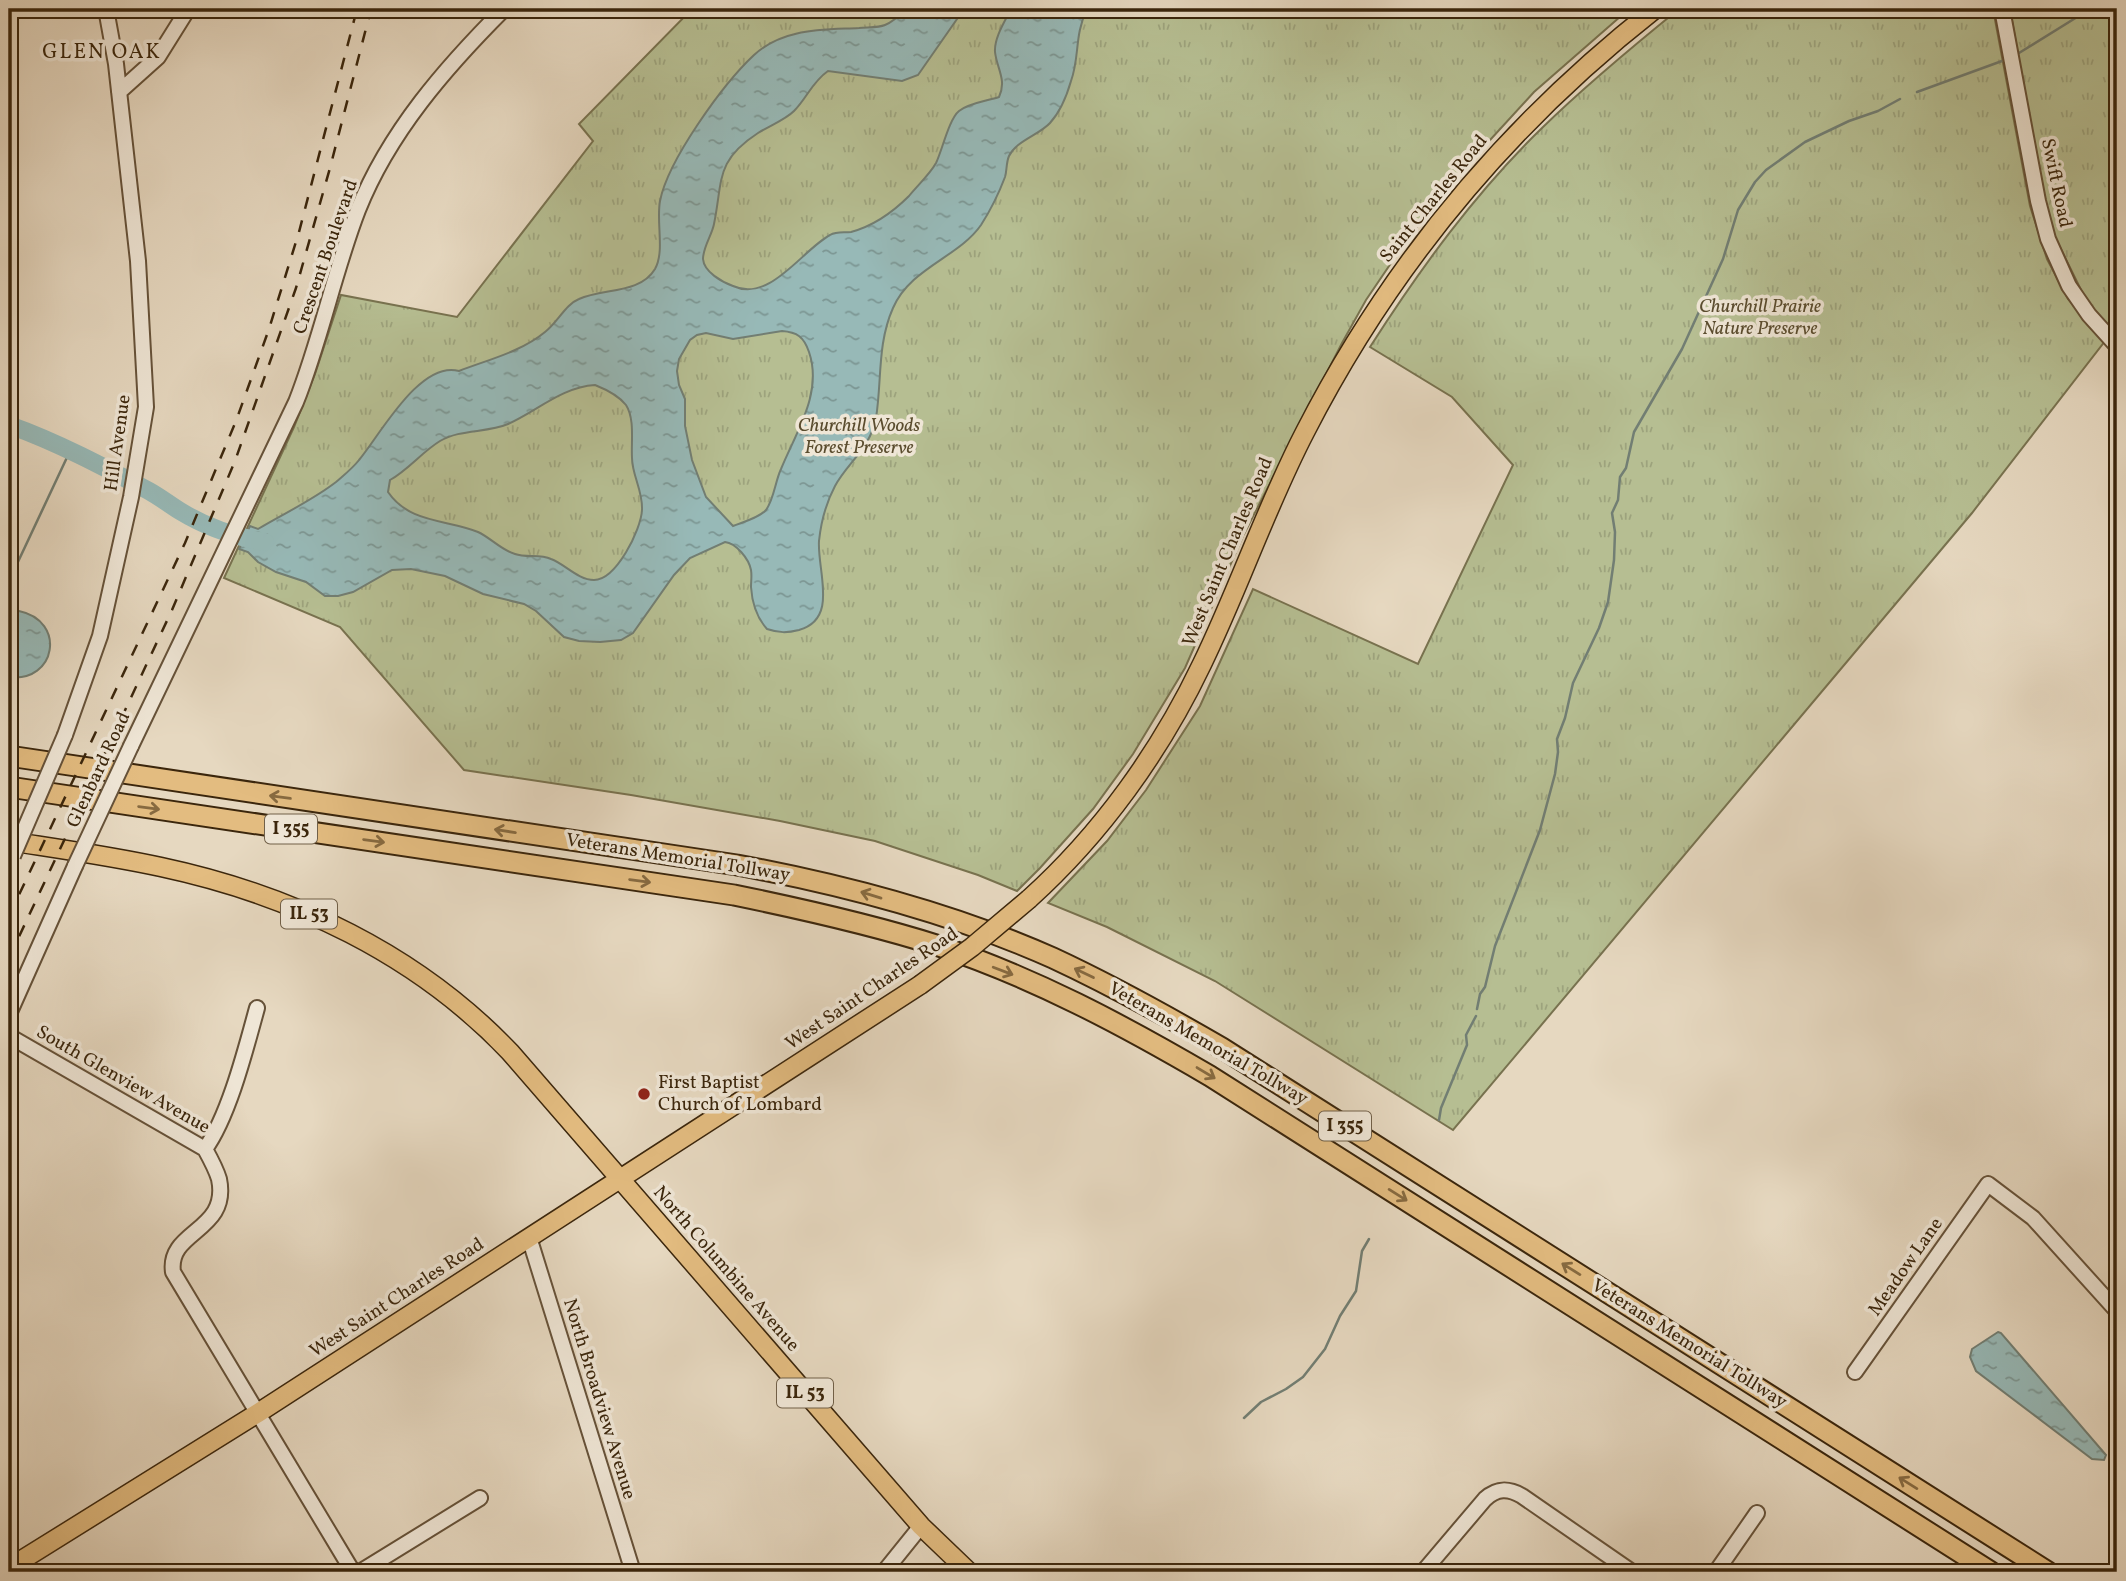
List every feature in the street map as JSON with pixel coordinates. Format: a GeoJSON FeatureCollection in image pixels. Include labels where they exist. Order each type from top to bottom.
{"type":"FeatureCollection","features":[{"type":"Feature","properties":{"kind":"highway","name":"Veterans Memorial Tollway"},"geometry":{"type":"LineString","coordinates":[[9,756],[737,865],[853,889],[999,936],[1053,958],[1145,1003],[1222,1048],[2048,1572]]}},
{"type":"Feature","properties":{"kind":"highway","name":"Veterans Memorial Tollway"},"geometry":{"type":"LineString","coordinates":[[9,787],[734,895],[812,911],[936,945],[1041,986],[1138,1034],[1210,1076],[1991,1572]]}},
{"type":"Feature","properties":{"kind":"highway"},"geometry":{"type":"LineString","coordinates":[[1936,1501],[2060,1572]]}},
{"type":"Feature","properties":{"kind":"main road","name":"Saint Charles Road"},"geometry":{"type":"LineString","coordinates":[[1293,455],[1362,330],[1403,268],[1444,215],[1528,120],[1655,9]]}},
{"type":"Feature","properties":{"kind":"main road","name":"West Saint Charles Road"},"geometry":{"type":"LineString","coordinates":[[9,1568],[258,1413],[620,1180],[920,985],[988,935],[1080,848],[1153,753],[1205,658],[1293,455]]}},
{"type":"Feature","properties":{"kind":"main road","name":"IL 53"},"geometry":{"type":"LineString","coordinates":[[10,854],[118,858],[241,888],[332,923],[376,946],[409,967],[476,1018],[518,1062],[620,1180]]}},
{"type":"Feature","properties":{"kind":"main road","name":"North Columbine Avenue"},"geometry":{"type":"LineString","coordinates":[[620,1180],[921,1526],[969,1572]]}},
{"type":"Feature","properties":{"kind":"street","name":"Hill Avenue"},"geometry":{"type":"LineString","coordinates":[[10,854],[65,735],[100,636],[131,498],[146,407],[138,261],[119,92],[106,9]]}},
{"type":"Feature","properties":{"kind":"street"},"geometry":{"type":"LineString","coordinates":[[119,92],[158,57],[188,9]]}},
{"type":"Feature","properties":{"kind":"street","name":"Crescent Boulevard"},"geometry":{"type":"LineString","coordinates":[[228,545],[307,373],[358,210],[382,161],[441,76],[504,9]]}},
{"type":"Feature","properties":{"kind":"street","name":"Swift Road"},"geometry":{"type":"LineString","coordinates":[[2002,9],[2038,201],[2053,253],[2082,305],[2117,346]]}},
{"type":"Feature","properties":{"kind":"street","name":"Glenbard Road"},"geometry":{"type":"LineString","coordinates":[[9,1014],[131,746],[228,545]]}},
{"type":"Feature","properties":{"kind":"street"},"geometry":{"type":"LineString","coordinates":[[205,1149],[216,1134],[224,1113],[257,1008]]}},
{"type":"Feature","properties":{"kind":"street","name":"South Glenview Avenue"},"geometry":{"type":"LineString","coordinates":[[9,1036],[205,1149],[219,1179],[218,1201],[210,1220],[178,1247],[172,1262],[173,1272],[353,1572]]}},
{"type":"Feature","properties":{"kind":"street","name":"Meadow Lane"},"geometry":{"type":"LineString","coordinates":[[1856,1372],[1987,1184],[2033,1217],[2117,1311]]}},
{"type":"Feature","properties":{"kind":"street","name":"North Broadview Avenue"},"geometry":{"type":"LineString","coordinates":[[529,1237],[633,1572]]}},
{"type":"Feature","properties":{"kind":"street"},"geometry":{"type":"LineString","coordinates":[[1423,1572],[1485,1499],[1496,1491],[1507,1490],[1522,1496],[1632,1572]]}},
{"type":"Feature","properties":{"kind":"street"},"geometry":{"type":"LineString","coordinates":[[360,1572],[480,1498]]}},
{"type":"Feature","properties":{"kind":"street"},"geometry":{"type":"LineString","coordinates":[[1716,1572],[1757,1513]]}},
{"type":"Feature","properties":{"kind":"street"},"geometry":{"type":"LineString","coordinates":[[884,1572],[921,1526]]}},
{"type":"Feature","properties":{"kind":"green space","name":"Churchill Woods Forest Preserve"},"geometry":{"type":"Polygon","coordinates":[[[692,9],[1629,9],[1534,92],[1447,187],[1404,244],[1366,300],[1342,343],[1243,536],[1185,668],[1133,754],[1093,809],[1017,891],[978,875],[875,841],[631,795],[464,770],[340,627],[224,578],[294,427],[341,295],[457,317],[593,141],[579,124],[692,9]]]}},
{"type":"Feature","properties":{"kind":"green space","name":"Churchill Prairie Nature Preserve"},"geometry":{"type":"Polygon","coordinates":[[[1679,9],[1993,9],[2030,206],[2047,259],[2068,299],[2105,341],[1972,513],[1453,1130],[1215,981],[1107,927],[1048,903],[1107,841],[1146,790],[1200,706],[1253,589],[1418,664],[1513,465],[1452,397],[1370,347],[1471,205],[1517,153],[1558,112],[1679,9]]]}},
{"type":"Feature","properties":{"kind":"green space"},"geometry":{"type":"Polygon","coordinates":[[[2010,9],[2117,9],[2117,329],[2114,332],[2087,302],[2053,233],[2040,179],[2010,9]]]}},
{"type":"Feature","properties":{"kind":"water"},"geometry":{"type":"Polygon","coordinates":[[[906,9],[964,9],[918,75],[902,81],[828,71],[790,114],[758,133],[734,153],[723,172],[714,224],[703,255],[704,264],[714,276],[733,286],[747,289],[760,287],[773,281],[830,235],[851,232],[889,213],[909,196],[933,167],[955,115],[963,108],[999,97],[1002,80],[995,47],[1011,9],[1087,9],[1080,28],[1074,72],[1057,114],[1050,123],[1012,151],[1003,183],[991,208],[972,236],[911,283],[893,308],[884,335],[873,429],[864,447],[835,486],[823,520],[819,541],[822,605],[819,616],[811,624],[791,632],[767,629],[754,604],[748,561],[738,548],[725,542],[690,558],[674,575],[633,633],[621,640],[600,642],[564,637],[536,611],[524,604],[483,594],[445,576],[411,569],[392,570],[353,592],[325,596],[306,582],[276,572],[258,562],[248,552],[239,549],[250,526],[258,529],[336,482],[359,460],[402,402],[430,377],[444,371],[459,371],[515,350],[545,332],[574,301],[631,287],[648,277],[658,262],[660,201],[674,165],[698,124],[727,84],[765,46],[804,32],[882,26],[906,9]],[[782,331],[733,339],[706,333],[697,335],[690,340],[679,359],[677,371],[685,399],[685,426],[692,460],[706,497],[733,526],[751,520],[769,506],[810,397],[813,382],[807,347],[799,336],[782,331]],[[595,385],[572,390],[508,424],[440,441],[390,480],[388,492],[407,510],[478,532],[510,552],[556,561],[588,579],[602,578],[619,563],[632,541],[641,519],[642,503],[632,464],[632,424],[629,411],[620,399],[595,385]]]}},
{"type":"Feature","properties":{"kind":"water"},"geometry":{"type":"Polygon","coordinates":[[[19,611],[34,617],[44,626],[50,650],[37,671],[25,676],[9,677],[9,612],[19,611]]]}},
{"type":"Feature","properties":{"kind":"water"},"geometry":{"type":"Polygon","coordinates":[[[1998,1332],[2106,1455],[2104,1460],[2092,1459],[1976,1371],[1970,1357],[1972,1349],[1998,1332]]]}},
{"type":"Feature","properties":{"kind":"waterway"},"geometry":{"type":"LineString","coordinates":[[2019,53],[2090,9]]}},
{"type":"Feature","properties":{"kind":"waterway"},"geometry":{"type":"LineString","coordinates":[[1917,92],[2002,61]]}},
{"type":"Feature","properties":{"kind":"waterway"},"geometry":{"type":"LineString","coordinates":[[1477,1009],[1495,946],[1540,830],[1555,774],[1557,739],[1573,683],[1608,602],[1614,560],[1615,532],[1612,513],[1618,500],[1620,477],[1626,468],[1634,432],[1682,349],[1723,259],[1738,210],[1755,182],[1766,170],[1805,142],[1900,99]]}},
{"type":"Feature","properties":{"kind":"waterway"},"geometry":{"type":"LineString","coordinates":[[9,425],[98,464],[200,522],[265,542]]}},
{"type":"Feature","properties":{"kind":"waterway"},"geometry":{"type":"LineString","coordinates":[[9,581],[70,451]]}},
{"type":"Feature","properties":{"kind":"waterway"},"geometry":{"type":"LineString","coordinates":[[1439,1120],[1441,1108],[1467,1045],[1466,1035],[1476,1016]]}},
{"type":"Feature","properties":{"kind":"waterway"},"geometry":{"type":"LineString","coordinates":[[1244,1418],[1261,1402],[1303,1377],[1325,1349],[1340,1316],[1356,1291],[1362,1251],[1369,1239]]}},
{"type":"Feature","properties":{"kind":"railway"},"geometry":{"type":"LineString","coordinates":[[9,916],[185,543],[236,421],[269,329],[299,232],[357,9]]}},
{"type":"Feature","properties":{"kind":"railway"},"geometry":{"type":"LineString","coordinates":[[9,958],[172,610],[235,461],[296,288],[371,9]]}},
{"type":"Feature","properties":{"kind":"place","name":"First Baptist Church of Lombard"},"geometry":{"type":"Point","coordinates":[644,1094]}},
{"type":"Feature","properties":{"kind":"district","name":"GLEN OAK"},"geometry":{"type":"Point","coordinates":[102,52]}}]}
